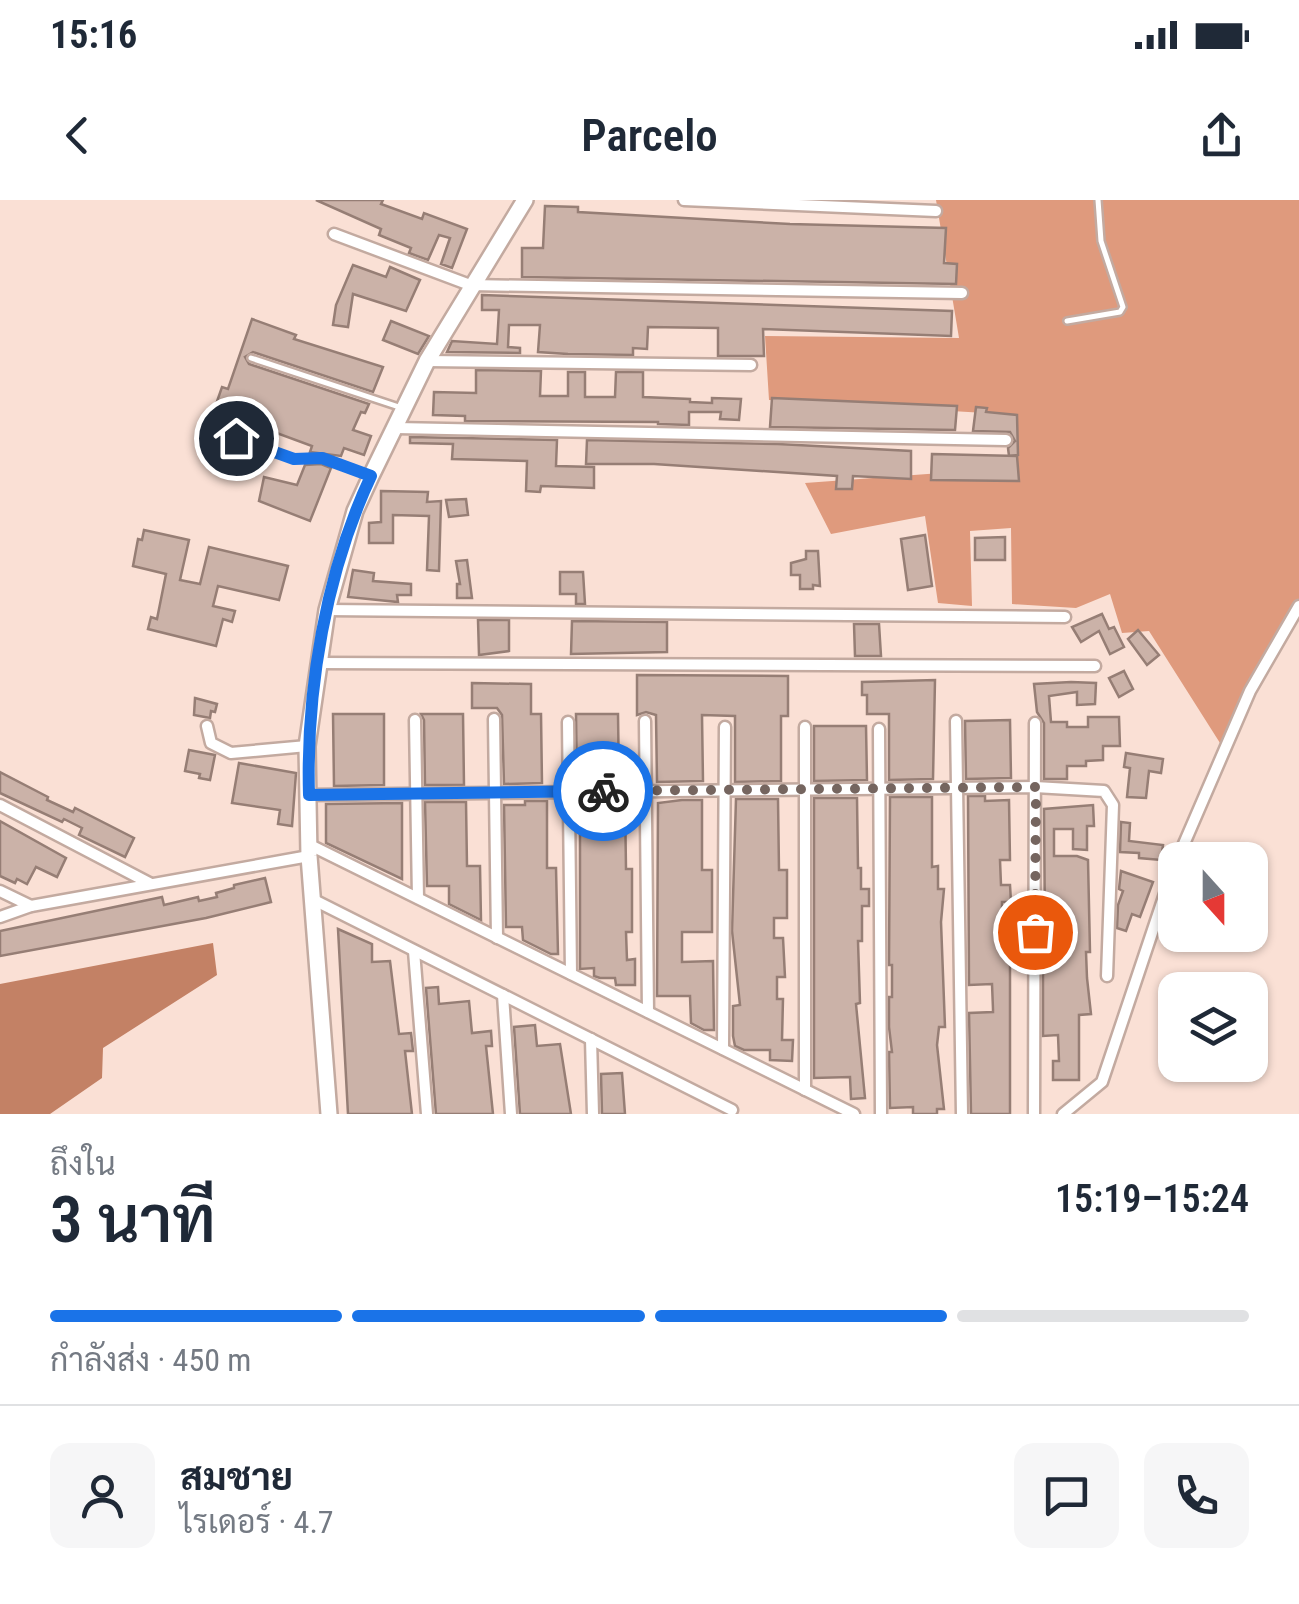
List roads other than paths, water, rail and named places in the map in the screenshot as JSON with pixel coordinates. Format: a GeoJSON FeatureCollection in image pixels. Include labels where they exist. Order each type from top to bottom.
{"type":"FeatureCollection","features":[{"type":"Feature","properties":{"kind":"street"},"geometry":{"type":"LineString","coordinates":[[329,1114],[309,851],[308,746],[327,610],[355,511],[371,476],[427,361],[525,200]]}},
{"type":"Feature","properties":{"kind":"street"},"geometry":{"type":"LineString","coordinates":[[684,200],[936,211]]}},
{"type":"Feature","properties":{"kind":"street"},"geometry":{"type":"LineString","coordinates":[[334,234],[470,285],[962,293]]}},
{"type":"Feature","properties":{"kind":"street"},"geometry":{"type":"LineString","coordinates":[[427,361],[751,365]]}},
{"type":"Feature","properties":{"kind":"street"},"geometry":{"type":"LineString","coordinates":[[396,428],[1006,440]]}},
{"type":"Feature","properties":{"kind":"street"},"geometry":{"type":"LineString","coordinates":[[1185,842],[1250,690],[1299,606]]}},
{"type":"Feature","properties":{"kind":"street"},"geometry":{"type":"LineString","coordinates":[[327,610],[1065,617]]}},
{"type":"Feature","properties":{"kind":"street"},"geometry":{"type":"LineString","coordinates":[[319,664],[1095,666]]}},
{"type":"Feature","properties":{"kind":"street"},"geometry":{"type":"LineString","coordinates":[[494,718],[497,938]]}},
{"type":"Feature","properties":{"kind":"street"},"geometry":{"type":"LineString","coordinates":[[414,720],[418,898]]}},
{"type":"Feature","properties":{"kind":"street"},"geometry":{"type":"LineString","coordinates":[[645,721],[648,1012]]}},
{"type":"Feature","properties":{"kind":"street"},"geometry":{"type":"LineString","coordinates":[[956,721],[962,1114]]}},
{"type":"Feature","properties":{"kind":"street"},"geometry":{"type":"LineString","coordinates":[[568,722],[571,974]]}},
{"type":"Feature","properties":{"kind":"street"},"geometry":{"type":"LineString","coordinates":[[1034,1114],[1035,723]]}},
{"type":"Feature","properties":{"kind":"street"},"geometry":{"type":"LineString","coordinates":[[207,726],[211,742],[231,752],[308,746]]}},
{"type":"Feature","properties":{"kind":"street"},"geometry":{"type":"LineString","coordinates":[[723,1049],[725,727]]}},
{"type":"Feature","properties":{"kind":"street"},"geometry":{"type":"LineString","coordinates":[[805,727],[805,1090]]}},
{"type":"Feature","properties":{"kind":"street"},"geometry":{"type":"LineString","coordinates":[[879,729],[880,1114]]}},
{"type":"Feature","properties":{"kind":"street"},"geometry":{"type":"LineString","coordinates":[[309,795],[1036,787],[1104,791],[1111,799],[1107,976]]}},
{"type":"Feature","properties":{"kind":"street"},"geometry":{"type":"LineString","coordinates":[[0,806],[152,884]]}},
{"type":"Feature","properties":{"kind":"street"},"geometry":{"type":"LineString","coordinates":[[0,918],[30,906],[309,851],[418,898],[854,1114]]}},
{"type":"Feature","properties":{"kind":"street"},"geometry":{"type":"LineString","coordinates":[[0,891],[30,906]]}},
{"type":"Feature","properties":{"kind":"street"},"geometry":{"type":"LineString","coordinates":[[312,900],[732,1110]]}},
{"type":"Feature","properties":{"kind":"street"},"geometry":{"type":"LineString","coordinates":[[1063,1114],[1102,1082],[1158,916]]}},
{"type":"Feature","properties":{"kind":"street"},"geometry":{"type":"LineString","coordinates":[[414,951],[427,1114]]}},
{"type":"Feature","properties":{"kind":"street"},"geometry":{"type":"LineString","coordinates":[[503,995],[511,1114]]}},
{"type":"Feature","properties":{"kind":"street"},"geometry":{"type":"LineString","coordinates":[[591,1039],[593,1114]]}},
{"type":"Feature","properties":{"kind":"lane"},"geometry":{"type":"LineString","coordinates":[[1067,321],[1120,312],[1123,307],[1101,241],[1098,200]]}},
{"type":"Feature","properties":{"kind":"lane"},"geometry":{"type":"LineString","coordinates":[[251,358],[405,409]]}},
{"type":"Feature","properties":{"kind":"lane"},"geometry":{"type":"LineString","coordinates":[[236,438],[294,459],[322,458],[371,476]]}}]}
